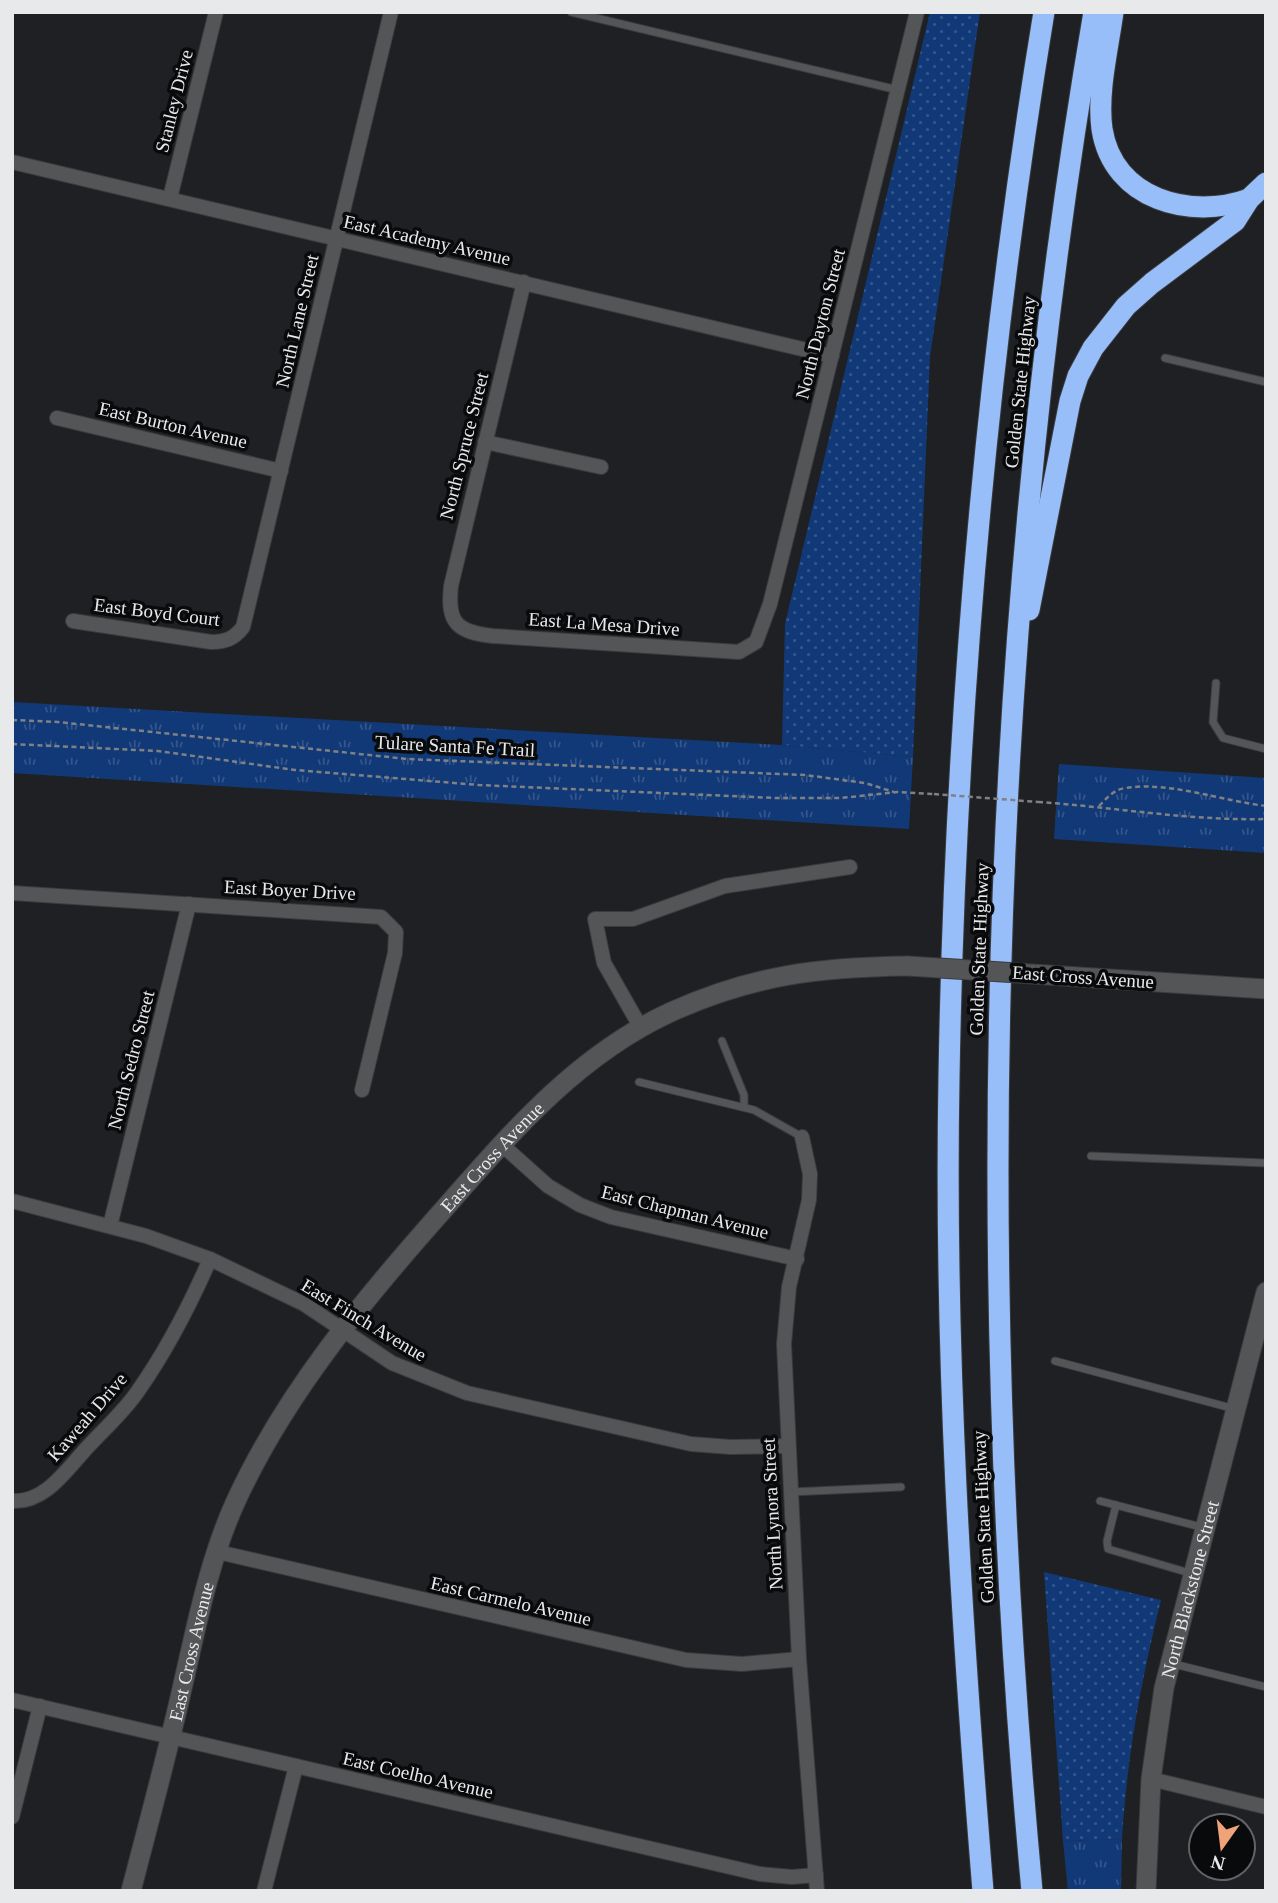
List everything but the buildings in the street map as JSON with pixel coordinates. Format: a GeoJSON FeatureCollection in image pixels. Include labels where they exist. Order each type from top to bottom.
{"type":"FeatureCollection","features":[{"type":"Feature","properties":{"kind":"highway","name":"Golden State Highway"},"geometry":{"type":"LineString","coordinates":[[981,1891],[963,1629],[954,1443],[949,1078],[964,720],[979,524],[1013,227],[1044,12]]}},
{"type":"Feature","properties":{"kind":"highway","name":"Golden State Highway"},"geometry":{"type":"LineString","coordinates":[[1032,1891],[1009,1589],[998,1272],[1000,977],[1018,645],[1048,327],[1074,132],[1094,12]]}},
{"type":"Feature","properties":{"kind":"highway"},"geometry":{"type":"LineString","coordinates":[[1113,12],[1101,104],[1102,128],[1105,144],[1121,169],[1151,195],[1167,204],[1205,209],[1227,207],[1249,199]]}},
{"type":"Feature","properties":{"kind":"highway"},"geometry":{"type":"LineString","coordinates":[[1018,645],[1035,591],[1061,443],[1078,376],[1093,348],[1126,306],[1152,283],[1235,221],[1249,199],[1266,183]]}},
{"type":"Feature","properties":{"kind":"street","name":"Stanley Drive"},"geometry":{"type":"LineString","coordinates":[[170,198],[216,12]]}},
{"type":"Feature","properties":{"kind":"street","name":"North Lane Street"},"geometry":{"type":"LineString","coordinates":[[236,636],[247,616],[391,12]]}},
{"type":"Feature","properties":{"kind":"street","name":"North Dayton Street"},"geometry":{"type":"LineString","coordinates":[[756,642],[771,604],[916,12]]}},
{"type":"Feature","properties":{"kind":"street","name":"East Academy Avenue"},"geometry":{"type":"LineString","coordinates":[[12,162],[832,356]]}},
{"type":"Feature","properties":{"kind":"street","name":"North Spruce Street"},"geometry":{"type":"LineString","coordinates":[[453,620],[448,611],[450,586],[524,282]]}},
{"type":"Feature","properties":{"kind":"street","name":"East Burton Avenue"},"geometry":{"type":"LineString","coordinates":[[57,418],[281,471]]}},
{"type":"Feature","properties":{"kind":"street"},"geometry":{"type":"LineString","coordinates":[[485,442],[601,467]]}},
{"type":"Feature","properties":{"kind":"street","name":"East La Mesa Drive"},"geometry":{"type":"LineString","coordinates":[[453,620],[461,628],[474,634],[493,636],[739,652],[756,642]]}},
{"type":"Feature","properties":{"kind":"street","name":"East Boyd Court"},"geometry":{"type":"LineString","coordinates":[[73,621],[211,642],[224,642],[236,636]]}},
{"type":"Feature","properties":{"kind":"street"},"geometry":{"type":"LineString","coordinates":[[641,1028],[604,963],[595,919],[646,915],[704,891],[724,886],[850,867]]}},
{"type":"Feature","properties":{"kind":"street","name":"East Boyer Drive"},"geometry":{"type":"LineString","coordinates":[[12,893],[373,914],[387,920],[396,932],[395,953],[362,1090]]}},
{"type":"Feature","properties":{"kind":"street","name":"North Sedro Street"},"geometry":{"type":"LineString","coordinates":[[110,1226],[189,904]]}},
{"type":"Feature","properties":{"kind":"street","name":"East Cross Avenue"},"geometry":{"type":"LineString","coordinates":[[131,1891],[218,1552],[236,1502],[264,1450],[342,1329],[367,1296],[501,1144],[548,1096],[590,1061],[641,1028],[713,995],[787,973],[843,967],[908,966],[1266,989]]}},
{"type":"Feature","properties":{"kind":"street","name":"North Lynora Street"},"geometry":{"type":"LineString","coordinates":[[802,1137],[810,1174],[809,1200],[789,1287],[784,1344],[799,1659],[817,1891]]}},
{"type":"Feature","properties":{"kind":"street","name":"East Chapman Avenue"},"geometry":{"type":"LineString","coordinates":[[501,1144],[548,1186],[580,1205],[611,1217],[797,1259]]}},
{"type":"Feature","properties":{"kind":"street","name":"East Finch Avenue"},"geometry":{"type":"LineString","coordinates":[[12,1201],[110,1226],[209,1259],[304,1304],[392,1363],[467,1393],[691,1444],[730,1447],[788,1446]]}},
{"type":"Feature","properties":{"kind":"street","name":"Kaweah Drive"},"geometry":{"type":"LineString","coordinates":[[12,1501],[22,1502],[38,1495],[57,1481],[137,1393],[176,1327],[209,1259]]}},
{"type":"Feature","properties":{"kind":"street","name":"North Blackstone Street"},"geometry":{"type":"LineString","coordinates":[[1146,1891],[1151,1779],[1170,1663],[1266,1292]]}},
{"type":"Feature","properties":{"kind":"street","name":"East Carmelo Avenue"},"geometry":{"type":"LineString","coordinates":[[218,1552],[659,1655],[717,1664],[799,1659]]}},
{"type":"Feature","properties":{"kind":"street","name":"East Coelho Avenue"},"geometry":{"type":"LineString","coordinates":[[12,1700],[760,1874],[792,1877],[816,1875]]}},
{"type":"Feature","properties":{"kind":"street"},"geometry":{"type":"LineString","coordinates":[[12,1817],[40,1706]]}},
{"type":"Feature","properties":{"kind":"street"},"geometry":{"type":"LineString","coordinates":[[264,1891],[296,1766]]}},
{"type":"Feature","properties":{"kind":"street"},"geometry":{"type":"LineString","coordinates":[[1151,1779],[1266,1807]]}},
{"type":"Feature","properties":{"kind":"lane"},"geometry":{"type":"LineString","coordinates":[[571,12],[898,90]]}},
{"type":"Feature","properties":{"kind":"lane"},"geometry":{"type":"LineString","coordinates":[[1165,358],[1266,382]]}},
{"type":"Feature","properties":{"kind":"lane"},"geometry":{"type":"LineString","coordinates":[[1216,683],[1213,722],[1223,738],[1266,749]]}},
{"type":"Feature","properties":{"kind":"lane"},"geometry":{"type":"LineString","coordinates":[[722,1041],[744,1095],[744,1107]]}},
{"type":"Feature","properties":{"kind":"lane"},"geometry":{"type":"LineString","coordinates":[[639,1082],[744,1107],[802,1137]]}},
{"type":"Feature","properties":{"kind":"lane"},"geometry":{"type":"LineString","coordinates":[[1091,1156],[1266,1163]]}},
{"type":"Feature","properties":{"kind":"lane"},"geometry":{"type":"LineString","coordinates":[[1055,1361],[1236,1409]]}},
{"type":"Feature","properties":{"kind":"lane"},"geometry":{"type":"LineString","coordinates":[[790,1492],[901,1487]]}},
{"type":"Feature","properties":{"kind":"lane"},"geometry":{"type":"LineString","coordinates":[[1100,1501],[1205,1528]]}},
{"type":"Feature","properties":{"kind":"lane"},"geometry":{"type":"LineString","coordinates":[[1116,1505],[1107,1541],[1108,1549],[1193,1574]]}},
{"type":"Feature","properties":{"kind":"lane"},"geometry":{"type":"LineString","coordinates":[[1170,1663],[1266,1687]]}},
{"type":"Feature","properties":{"kind":"path","name":"Tulare Santa Fe Trail"},"geometry":{"type":"LineString","coordinates":[[12,720],[58,722],[407,759],[805,775],[865,783],[897,792]]}},
{"type":"Feature","properties":{"kind":"path","name":"Tulare Santa Fe Trail"},"geometry":{"type":"LineString","coordinates":[[12,744],[158,751],[282,769],[480,785],[775,798],[841,798],[897,792],[1099,806],[1197,818],[1266,818]]}},
{"type":"Feature","properties":{"kind":"path"},"geometry":{"type":"LineString","coordinates":[[1099,806],[1112,793],[1125,788],[1182,791],[1266,806]]}},
{"type":"Feature","properties":{"kind":"green space"},"geometry":{"type":"Polygon","coordinates":[[[930,12],[980,12],[930,357],[913,757],[782,745],[785,624],[930,12]]]}},
{"type":"Feature","properties":{"kind":"green space"},"geometry":{"type":"Polygon","coordinates":[[[12,702],[782,745],[913,757],[909,829],[12,773],[12,702]]]}},
{"type":"Feature","properties":{"kind":"green space"},"geometry":{"type":"Polygon","coordinates":[[[1059,764],[1266,778],[1266,853],[1054,839],[1059,764]]]}},
{"type":"Feature","properties":{"kind":"green space"},"geometry":{"type":"Polygon","coordinates":[[[1044,1572],[1161,1600],[1136,1719],[1127,1778],[1122,1839],[1063,1841],[1044,1572]]]}},
{"type":"Feature","properties":{"kind":"green space"},"geometry":{"type":"Polygon","coordinates":[[[1122,1839],[1121,1891],[1068,1891],[1063,1841],[1122,1839]]]}}]}
